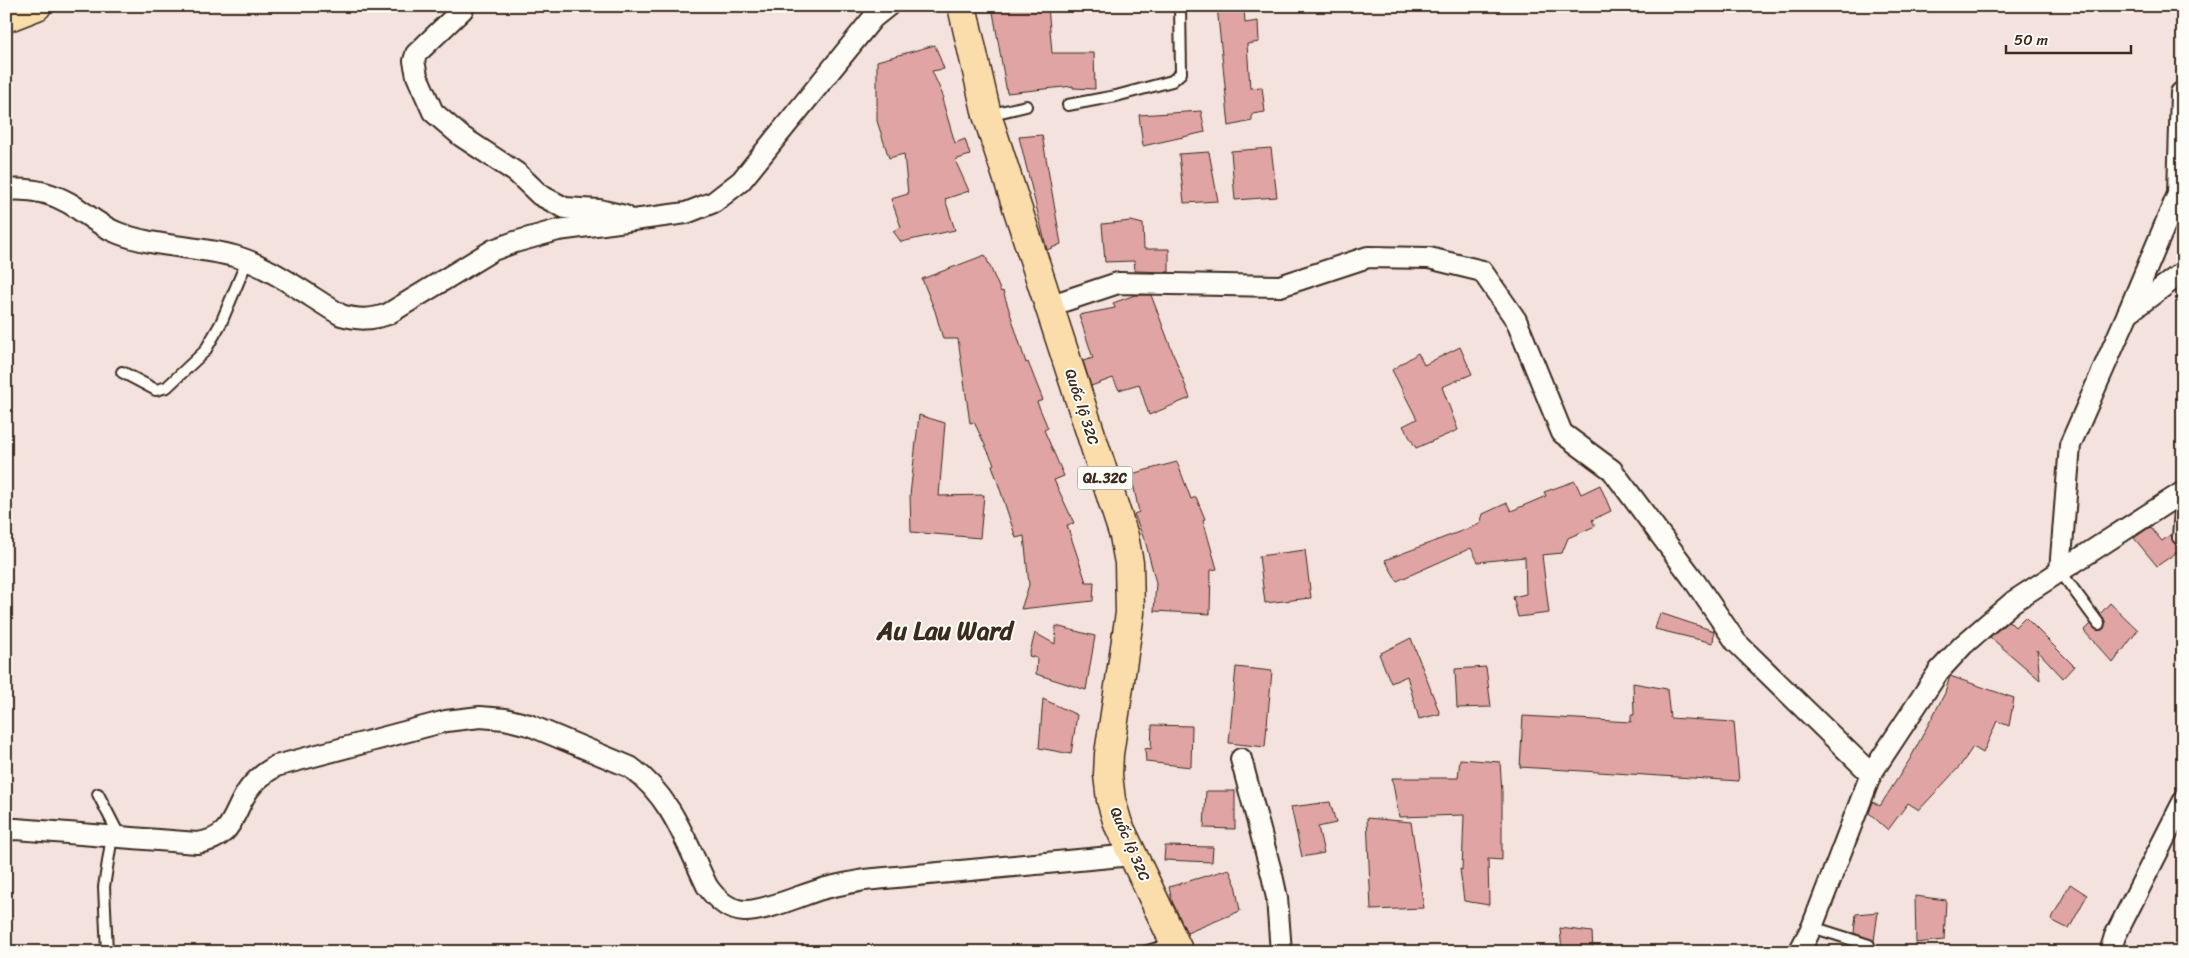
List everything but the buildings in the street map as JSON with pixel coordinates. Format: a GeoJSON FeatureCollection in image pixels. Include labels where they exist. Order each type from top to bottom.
{"type":"FeatureCollection","features":[{"type":"Feature","properties":{"kind":"main road"},"geometry":{"type":"LineString","coordinates":[[6,18],[37,6]]}},
{"type":"Feature","properties":{"kind":"main road","name":"Quốc lộ 32C"},"geometry":{"type":"LineString","coordinates":[[962,6],[987,115],[1124,536],[1131,588],[1130,612],[1109,754],[1108,775],[1111,800],[1118,824],[1177,947]]}},
{"type":"Feature","properties":{"kind":"street"},"geometry":{"type":"LineString","coordinates":[[6,190],[31,190],[58,198],[70,204],[98,224],[120,234],[219,253],[247,261],[341,315],[366,320],[388,314],[493,250],[515,242],[558,230],[686,213],[714,202],[741,181],[874,18],[888,6]]}},
{"type":"Feature","properties":{"kind":"street"},"geometry":{"type":"LineString","coordinates":[[463,9],[416,54],[414,61],[417,76],[433,112],[461,136],[517,172],[540,195],[565,208],[599,210],[637,219]]}},
{"type":"Feature","properties":{"kind":"street"},"geometry":{"type":"LineString","coordinates":[[2060,571],[2070,445],[2178,194],[2182,93]]}},
{"type":"Feature","properties":{"kind":"street"},"geometry":{"type":"LineString","coordinates":[[1049,306],[1118,283],[1280,286],[1368,257],[1429,258],[1482,271],[1516,320],[1562,433],[1612,470],[1691,576],[1736,642],[1871,774]]}},
{"type":"Feature","properties":{"kind":"street"},"geometry":{"type":"LineString","coordinates":[[2128,313],[2183,272]]}},
{"type":"Feature","properties":{"kind":"street"},"geometry":{"type":"LineString","coordinates":[[1799,952],[1812,927],[1871,774],[1939,671],[1963,644],[2014,601],[2182,493]]}},
{"type":"Feature","properties":{"kind":"street"},"geometry":{"type":"LineString","coordinates":[[6,830],[16,829],[197,843],[221,835],[232,824],[248,790],[256,781],[276,766],[446,721],[480,716],[505,719],[529,725],[630,767],[643,776],[666,803],[714,897],[723,904],[738,910],[754,910],[824,888],[864,880],[1132,855]]}},
{"type":"Feature","properties":{"kind":"street"},"geometry":{"type":"LineString","coordinates":[[1241,759],[1277,898],[1282,952]]}},
{"type":"Feature","properties":{"kind":"street"},"geometry":{"type":"LineString","coordinates":[[2110,952],[2115,936],[2183,802]]}},
{"type":"Feature","properties":{"kind":"lane"},"geometry":{"type":"LineString","coordinates":[[1068,105],[1116,96],[1172,81],[1180,73],[1181,67],[1180,6]]}},
{"type":"Feature","properties":{"kind":"lane"},"geometry":{"type":"LineString","coordinates":[[987,115],[1026,106]]}},
{"type":"Feature","properties":{"kind":"lane"},"geometry":{"type":"LineString","coordinates":[[122,372],[156,390],[167,388],[205,351],[221,323],[247,261]]}},
{"type":"Feature","properties":{"kind":"lane"},"geometry":{"type":"LineString","coordinates":[[2178,538],[2182,493]]}},
{"type":"Feature","properties":{"kind":"lane"},"geometry":{"type":"LineString","coordinates":[[2060,571],[2099,624]]}},
{"type":"Feature","properties":{"kind":"lane"},"geometry":{"type":"LineString","coordinates":[[98,794],[116,837],[104,887],[107,952]]}},
{"type":"Feature","properties":{"kind":"lane"},"geometry":{"type":"LineString","coordinates":[[1812,927],[1869,945]]}},
{"type":"Feature","properties":{"kind":"lane"},"geometry":{"type":"LineString","coordinates":[[1144,952],[1177,947]]}},
{"type":"Feature","properties":{"kind":"district","name":"Au Lau Ward"},"geometry":{"type":"Point","coordinates":[945,630]}}]}
